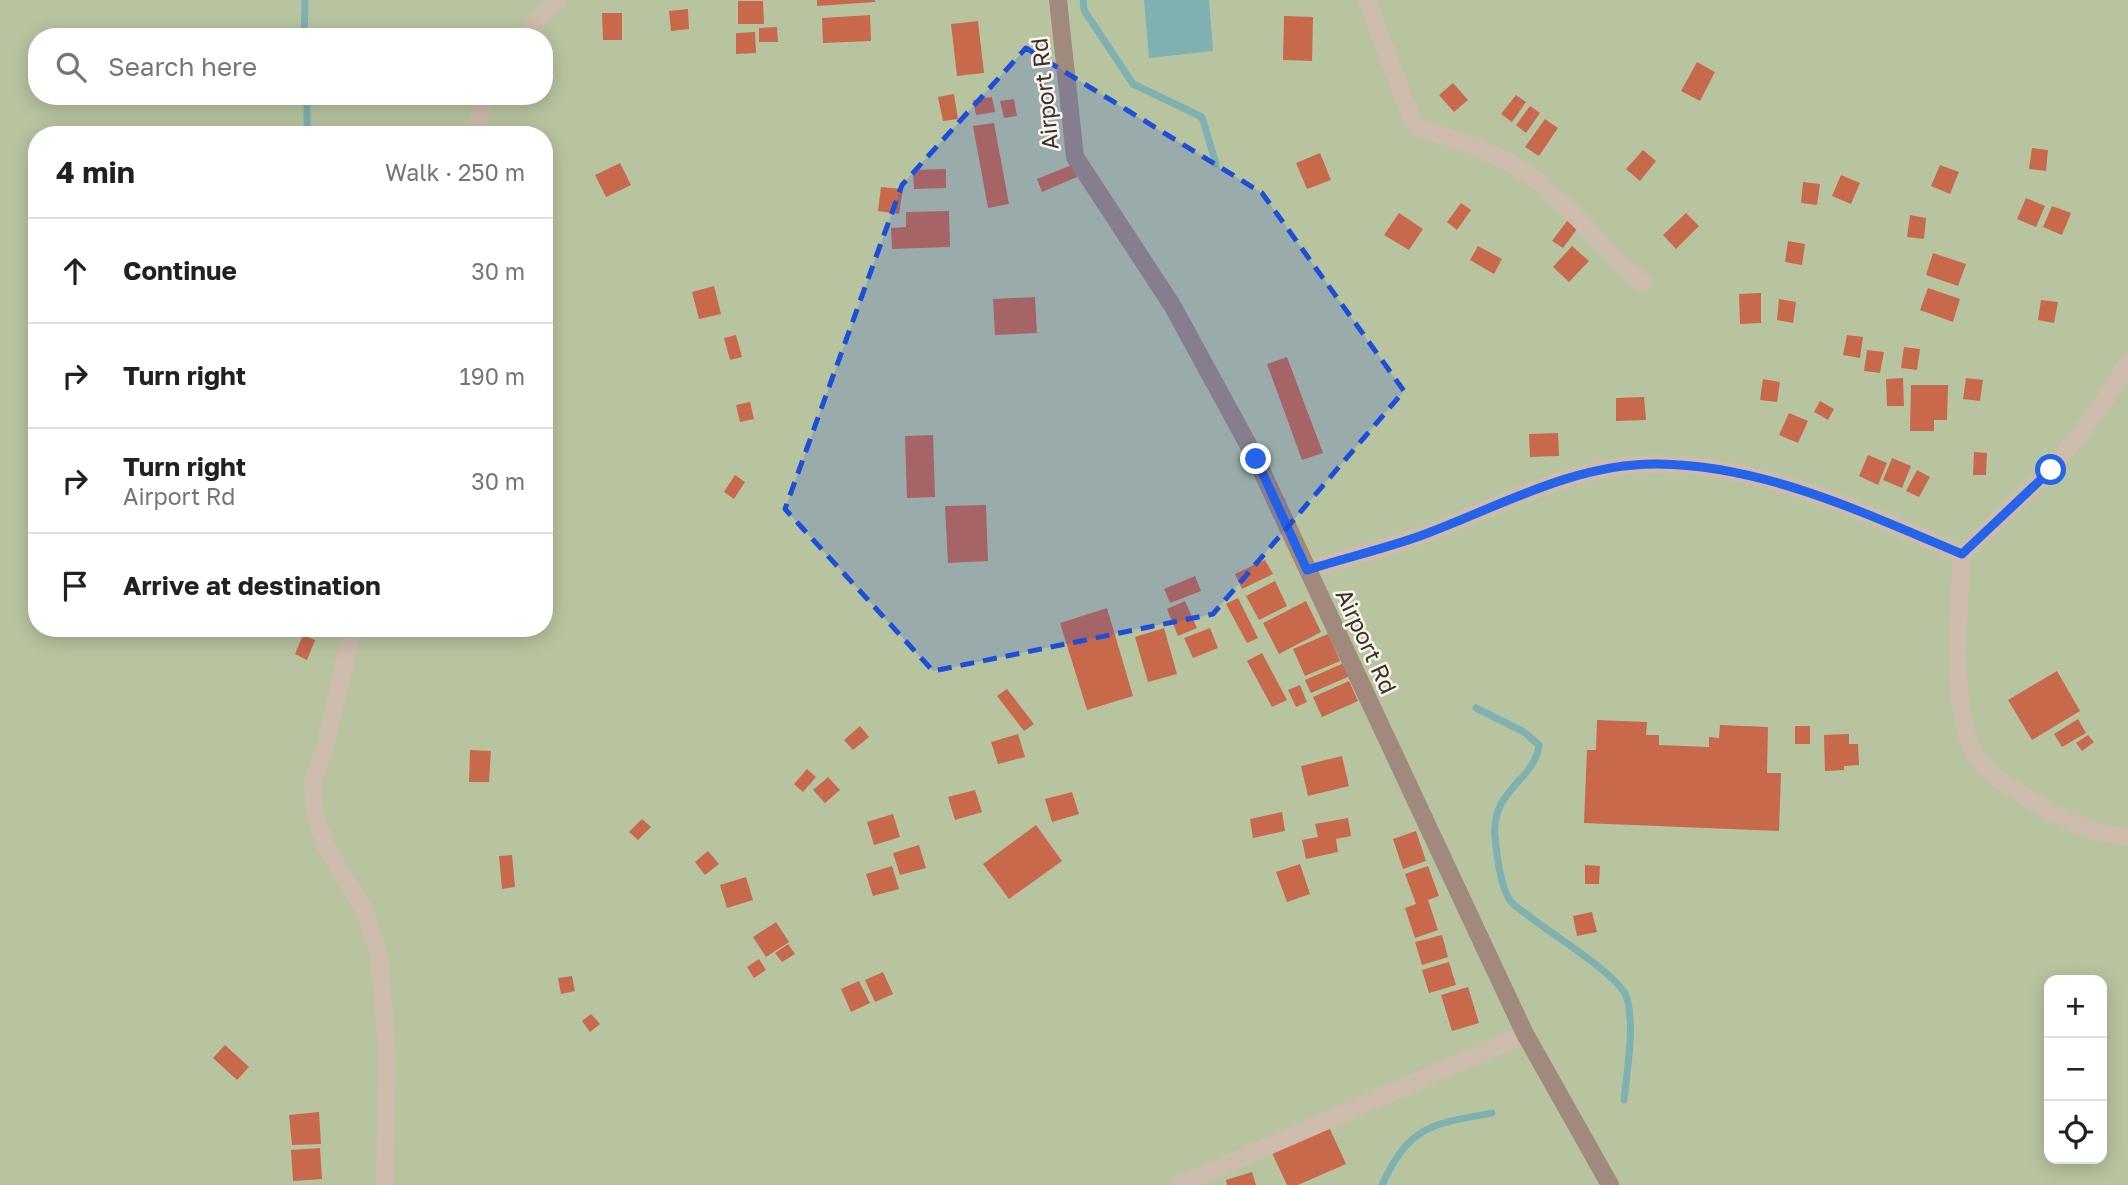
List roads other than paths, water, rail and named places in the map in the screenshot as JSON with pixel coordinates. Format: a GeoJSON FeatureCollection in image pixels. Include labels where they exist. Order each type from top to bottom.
{"type":"FeatureCollection","features":[{"type":"Feature","properties":{"kind":"main road","name":"Airport Rd"},"geometry":{"type":"LineString","coordinates":[[1058,0],[1074,156],[1172,305],[1256,459],[1525,1034],[1610,1185]]}},
{"type":"Feature","properties":{"kind":"street"},"geometry":{"type":"LineString","coordinates":[[531,28],[558,0]]}},
{"type":"Feature","properties":{"kind":"street"},"geometry":{"type":"LineString","coordinates":[[1367,0],[1414,125],[1513,165],[1550,192],[1611,256],[1643,283]]}},
{"type":"Feature","properties":{"kind":"street"},"geometry":{"type":"LineString","coordinates":[[477,126],[483,105]]}},
{"type":"Feature","properties":{"kind":"street"},"geometry":{"type":"LineString","coordinates":[[2128,362],[2108,401],[2051,470],[1962,554],[1958,624],[1959,698],[1972,751],[1985,768],[2042,808],[2088,827],[2128,837]]}},
{"type":"Feature","properties":{"kind":"street"},"geometry":{"type":"LineString","coordinates":[[1307,570],[1420,536],[1572,477],[1609,469],[1656,464],[1711,467],[1788,486],[1962,554]]}},
{"type":"Feature","properties":{"kind":"street"},"geometry":{"type":"LineString","coordinates":[[351,637],[324,750],[313,782],[314,811],[326,847],[363,907],[379,956],[387,1050],[385,1185]]}},
{"type":"Feature","properties":{"kind":"street"},"geometry":{"type":"LineString","coordinates":[[1180,1185],[1525,1034]]}},
{"type":"Feature","properties":{"kind":"water"},"geometry":{"type":"Polygon","coordinates":[[[1144,0],[1209,0],[1213,51],[1149,58],[1144,0]]]}},
{"type":"Feature","properties":{"kind":"waterway"},"geometry":{"type":"LineString","coordinates":[[304,28],[305,0]]}},
{"type":"Feature","properties":{"kind":"waterway"},"geometry":{"type":"LineString","coordinates":[[1083,0],[1084,10],[1133,84],[1202,117],[1216,164]]}},
{"type":"Feature","properties":{"kind":"waterway"},"geometry":{"type":"LineString","coordinates":[[307,105],[307,126]]}},
{"type":"Feature","properties":{"kind":"waterway"},"geometry":{"type":"LineString","coordinates":[[1476,708],[1524,732],[1539,745],[1530,768],[1506,796],[1496,820],[1495,837],[1501,878],[1512,903],[1597,966],[1621,988],[1627,998],[1630,1036],[1624,1100]]}},
{"type":"Feature","properties":{"kind":"waterway"},"geometry":{"type":"LineString","coordinates":[[1382,1185],[1402,1150],[1424,1131],[1453,1121],[1492,1113]]}}]}
